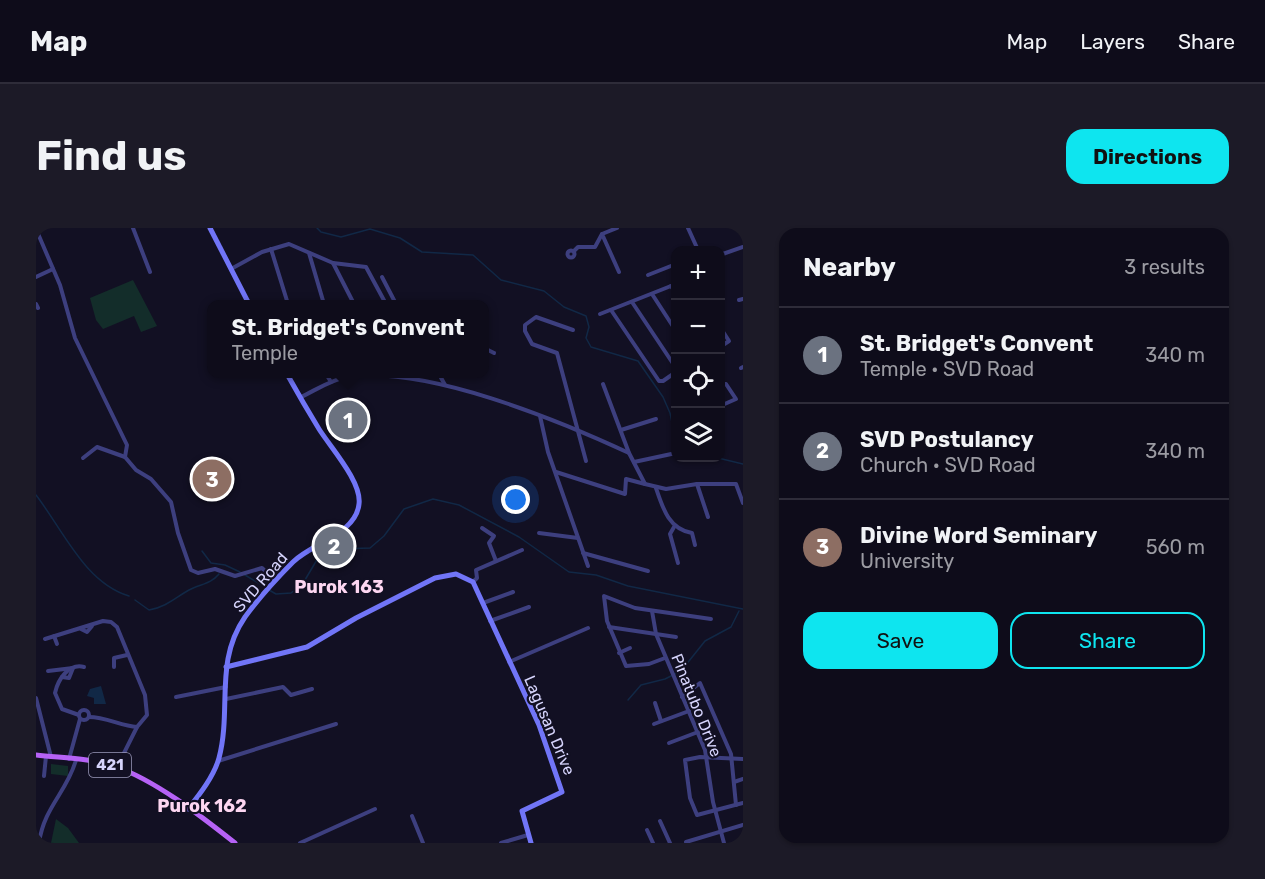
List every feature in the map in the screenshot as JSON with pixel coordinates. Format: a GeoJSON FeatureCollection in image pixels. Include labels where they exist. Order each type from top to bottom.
{"type":"FeatureCollection","features":[{"type":"Feature","properties":{"kind":"main road"},"geometry":{"type":"LineString","coordinates":[[210,228],[247,300]]}},
{"type":"Feature","properties":{"kind":"main road","name":"SVD Road"},"geometry":{"type":"LineString","coordinates":[[188,809],[218,761],[230,643],[245,617],[275,580],[299,557],[353,521],[359,507],[360,495],[352,477],[289,378]]}},
{"type":"Feature","properties":{"kind":"main road"},"geometry":{"type":"LineString","coordinates":[[226,667],[308,647],[356,618],[435,578],[456,574],[473,582],[508,662]]}},
{"type":"Feature","properties":{"kind":"main road","name":"Lagusan Drive"},"geometry":{"type":"LineString","coordinates":[[508,662],[539,725],[562,792],[522,811],[531,843]]}},
{"type":"Feature","properties":{"kind":"main road","name":"421"},"geometry":{"type":"LineString","coordinates":[[36,755],[117,767],[142,778],[235,843]]}},
{"type":"Feature","properties":{"kind":"street"},"geometry":{"type":"LineString","coordinates":[[133,228],[150,272]]}},
{"type":"Feature","properties":{"kind":"street"},"geometry":{"type":"LineString","coordinates":[[574,251],[578,247],[595,247],[602,234],[617,228]]}},
{"type":"Feature","properties":{"kind":"street"},"geometry":{"type":"LineString","coordinates":[[688,228],[696,246]]}},
{"type":"Feature","properties":{"kind":"street"},"geometry":{"type":"LineString","coordinates":[[36,229],[53,269],[75,338],[127,445],[125,457]]}},
{"type":"Feature","properties":{"kind":"street"},"geometry":{"type":"LineString","coordinates":[[602,234],[619,272]]}},
{"type":"Feature","properties":{"kind":"street"},"geometry":{"type":"LineString","coordinates":[[230,270],[271,249],[289,244],[333,263],[366,267],[384,300]]}},
{"type":"Feature","properties":{"kind":"street"},"geometry":{"type":"LineString","coordinates":[[725,253],[743,247]]}},
{"type":"Feature","properties":{"kind":"street"},"geometry":{"type":"LineString","coordinates":[[271,249],[287,300]]}},
{"type":"Feature","properties":{"kind":"street"},"geometry":{"type":"LineString","coordinates":[[309,253],[323,300]]}},
{"type":"Feature","properties":{"kind":"street"},"geometry":{"type":"LineString","coordinates":[[333,263],[352,300]]}},
{"type":"Feature","properties":{"kind":"street"},"geometry":{"type":"LineString","coordinates":[[648,275],[671,266]]}},
{"type":"Feature","properties":{"kind":"street"},"geometry":{"type":"LineString","coordinates":[[36,277],[53,269]]}},
{"type":"Feature","properties":{"kind":"street"},"geometry":{"type":"LineString","coordinates":[[382,277],[394,300]]}},
{"type":"Feature","properties":{"kind":"street"},"geometry":{"type":"LineString","coordinates":[[600,314],[671,286]]}},
{"type":"Feature","properties":{"kind":"street"},"geometry":{"type":"LineString","coordinates":[[652,294],[671,325]]}},
{"type":"Feature","properties":{"kind":"street"},"geometry":{"type":"LineString","coordinates":[[632,302],[671,364]]}},
{"type":"Feature","properties":{"kind":"street"},"geometry":{"type":"LineString","coordinates":[[612,310],[659,381],[663,381],[671,374]]}},
{"type":"Feature","properties":{"kind":"street"},"geometry":{"type":"LineString","coordinates":[[573,330],[536,317],[525,325],[525,331],[532,344],[557,353],[580,430],[586,461]]}},
{"type":"Feature","properties":{"kind":"street"},"geometry":{"type":"LineString","coordinates":[[489,350],[494,352]]}},
{"type":"Feature","properties":{"kind":"street"},"geometry":{"type":"LineString","coordinates":[[328,378],[331,382]]}},
{"type":"Feature","properties":{"kind":"street"},"geometry":{"type":"LineString","coordinates":[[301,398],[331,382],[349,378]]}},
{"type":"Feature","properties":{"kind":"street"},"geometry":{"type":"LineString","coordinates":[[398,378],[445,386],[540,415],[580,430],[629,453]]}},
{"type":"Feature","properties":{"kind":"street"},"geometry":{"type":"LineString","coordinates":[[441,378],[445,386]]}},
{"type":"Feature","properties":{"kind":"street"},"geometry":{"type":"LineString","coordinates":[[603,384],[629,453],[645,484]]}},
{"type":"Feature","properties":{"kind":"street"},"geometry":{"type":"LineString","coordinates":[[725,384],[736,399],[725,404]]}},
{"type":"Feature","properties":{"kind":"street"},"geometry":{"type":"LineString","coordinates":[[540,415],[548,452],[588,566]]}},
{"type":"Feature","properties":{"kind":"street"},"geometry":{"type":"LineString","coordinates":[[621,430],[656,420]]}},
{"type":"Feature","properties":{"kind":"street"},"geometry":{"type":"LineString","coordinates":[[83,458],[97,447],[125,457],[136,470],[151,479],[171,502],[178,533],[195,573],[211,569],[235,576],[262,568],[275,580]]}},
{"type":"Feature","properties":{"kind":"street"},"geometry":{"type":"LineString","coordinates":[[634,462],[671,454]]}},
{"type":"Feature","properties":{"kind":"street"},"geometry":{"type":"LineString","coordinates":[[556,472],[625,494],[626,479],[656,488],[696,484],[736,484],[743,503]]}},
{"type":"Feature","properties":{"kind":"street"},"geometry":{"type":"LineString","coordinates":[[696,484],[708,517]]}},
{"type":"Feature","properties":{"kind":"street"},"geometry":{"type":"LineString","coordinates":[[656,488],[675,527],[692,533],[695,545]]}},
{"type":"Feature","properties":{"kind":"street"},"geometry":{"type":"LineString","coordinates":[[675,527],[670,534],[678,562]]}},
{"type":"Feature","properties":{"kind":"street"},"geometry":{"type":"LineString","coordinates":[[482,528],[494,536],[489,543],[496,561]]}},
{"type":"Feature","properties":{"kind":"street"},"geometry":{"type":"LineString","coordinates":[[538,533],[578,538]]}},
{"type":"Feature","properties":{"kind":"street"},"geometry":{"type":"LineString","coordinates":[[473,582],[477,578],[476,570],[522,550]]}},
{"type":"Feature","properties":{"kind":"street"},"geometry":{"type":"LineString","coordinates":[[583,553],[648,571]]}},
{"type":"Feature","properties":{"kind":"street"},"geometry":{"type":"LineString","coordinates":[[482,603],[513,592]]}},
{"type":"Feature","properties":{"kind":"street"},"geometry":{"type":"LineString","coordinates":[[665,658],[628,668],[619,653],[609,627],[604,596],[629,607],[711,620]]}},
{"type":"Feature","properties":{"kind":"street"},"geometry":{"type":"LineString","coordinates":[[489,621],[530,608]]}},
{"type":"Feature","properties":{"kind":"street","name":"Pinatubo Drive"},"geometry":{"type":"LineString","coordinates":[[651,611],[656,634],[669,669],[677,682],[708,757],[715,811],[724,843]]}},
{"type":"Feature","properties":{"kind":"street"},"geometry":{"type":"LineString","coordinates":[[107,621],[108,616]]}},
{"type":"Feature","properties":{"kind":"street"},"geometry":{"type":"LineString","coordinates":[[45,639],[107,621],[117,627],[145,695],[147,715],[137,727],[117,767]]}},
{"type":"Feature","properties":{"kind":"street"},"geometry":{"type":"LineString","coordinates":[[609,627],[676,637]]}},
{"type":"Feature","properties":{"kind":"street"},"geometry":{"type":"LineString","coordinates":[[508,662],[588,628]]}},
{"type":"Feature","properties":{"kind":"street"},"geometry":{"type":"LineString","coordinates":[[54,636],[57,644]]}},
{"type":"Feature","properties":{"kind":"street"},"geometry":{"type":"LineString","coordinates":[[619,653],[630,648]]}},
{"type":"Feature","properties":{"kind":"street"},"geometry":{"type":"LineString","coordinates":[[114,667],[114,658],[127,655]]}},
{"type":"Feature","properties":{"kind":"street"},"geometry":{"type":"LineString","coordinates":[[48,670],[84,667]]}},
{"type":"Feature","properties":{"kind":"street"},"geometry":{"type":"LineString","coordinates":[[73,668],[69,678],[62,677],[56,693],[62,709],[85,720],[89,717],[111,719],[129,727],[137,727]]}},
{"type":"Feature","properties":{"kind":"street"},"geometry":{"type":"LineString","coordinates":[[682,697],[700,683],[730,749],[736,805]]}},
{"type":"Feature","properties":{"kind":"street"},"geometry":{"type":"LineString","coordinates":[[176,697],[226,687]]}},
{"type":"Feature","properties":{"kind":"street"},"geometry":{"type":"LineString","coordinates":[[226,699],[283,687],[291,695],[312,689]]}},
{"type":"Feature","properties":{"kind":"street"},"geometry":{"type":"LineString","coordinates":[[36,698],[49,757],[45,776]]}},
{"type":"Feature","properties":{"kind":"street"},"geometry":{"type":"LineString","coordinates":[[655,703],[660,722]]}},
{"type":"Feature","properties":{"kind":"street"},"geometry":{"type":"LineString","coordinates":[[69,759],[80,717],[85,711],[89,717]]}},
{"type":"Feature","properties":{"kind":"street"},"geometry":{"type":"LineString","coordinates":[[654,724],[689,711]]}},
{"type":"Feature","properties":{"kind":"street"},"geometry":{"type":"LineString","coordinates":[[218,761],[336,724]]}},
{"type":"Feature","properties":{"kind":"street"},"geometry":{"type":"LineString","coordinates":[[669,743],[698,732]]}},
{"type":"Feature","properties":{"kind":"street"},"geometry":{"type":"LineString","coordinates":[[743,759],[686,758],[690,798],[697,815],[743,803]]}},
{"type":"Feature","properties":{"kind":"street"},"geometry":{"type":"LineString","coordinates":[[39,843],[39,828],[71,776],[76,760]]}},
{"type":"Feature","properties":{"kind":"street"},"geometry":{"type":"LineString","coordinates":[[734,782],[743,779]]}},
{"type":"Feature","properties":{"kind":"street"},"geometry":{"type":"LineString","coordinates":[[300,843],[375,809]]}},
{"type":"Feature","properties":{"kind":"street"},"geometry":{"type":"LineString","coordinates":[[412,816],[423,843]]}},
{"type":"Feature","properties":{"kind":"street"},"geometry":{"type":"LineString","coordinates":[[660,821],[670,843]]}},
{"type":"Feature","properties":{"kind":"street"},"geometry":{"type":"LineString","coordinates":[[686,842],[743,825]]}},
{"type":"Feature","properties":{"kind":"street"},"geometry":{"type":"LineString","coordinates":[[647,830],[653,843]]}},
{"type":"Feature","properties":{"kind":"street"},"geometry":{"type":"LineString","coordinates":[[501,843],[528,835]]}},
{"type":"Feature","properties":{"kind":"green space"},"geometry":{"type":"Polygon","coordinates":[[[133,280],[157,326],[141,332],[134,316],[103,329],[96,320],[90,298],[133,280]]]}},
{"type":"Feature","properties":{"kind":"green space"},"geometry":{"type":"Polygon","coordinates":[[[51,764],[68,766],[68,776],[51,774],[51,764]]]}},
{"type":"Feature","properties":{"kind":"green space"},"geometry":{"type":"Polygon","coordinates":[[[56,819],[68,828],[79,843],[51,843],[56,819]]]}},
{"type":"Feature","properties":{"kind":"water"},"geometry":{"type":"Polygon","coordinates":[[[101,686],[106,704],[94,704],[94,698],[87,696],[90,689],[101,686]]]}},
{"type":"Feature","properties":{"kind":"waterway"},"geometry":{"type":"LineString","coordinates":[[317,228],[321,232],[341,237],[370,229],[400,238],[422,252],[473,255],[501,280],[544,291],[564,307],[586,316],[589,327],[586,338],[591,347],[638,361],[663,397],[671,418]]}},
{"type":"Feature","properties":{"kind":"waterway"},"geometry":{"type":"LineString","coordinates":[[725,460],[743,464]]}},
{"type":"Feature","properties":{"kind":"waterway"},"geometry":{"type":"LineString","coordinates":[[36,495],[87,568],[113,589],[129,596]]}},
{"type":"Feature","properties":{"kind":"waterway"},"geometry":{"type":"LineString","coordinates":[[269,590],[276,594],[291,593],[302,585],[318,558],[337,549],[370,548],[384,536],[404,509],[433,499],[459,505],[519,537],[569,572],[596,575],[628,586],[743,609]]}},
{"type":"Feature","properties":{"kind":"waterway"},"geometry":{"type":"LineString","coordinates":[[202,551],[211,563],[225,565],[240,572]]}},
{"type":"Feature","properties":{"kind":"waterway"},"geometry":{"type":"LineString","coordinates":[[135,600],[149,610],[155,609],[209,582],[219,574]]}},
{"type":"Feature","properties":{"kind":"waterway"},"geometry":{"type":"LineString","coordinates":[[245,575],[265,587]]}},
{"type":"Feature","properties":{"kind":"waterway"},"geometry":{"type":"LineString","coordinates":[[628,700],[641,685],[665,679],[681,671],[705,641],[731,627],[739,611]]}},
{"type":"Feature","properties":{"kind":"place","name":"St. Bridget's Convent"},"geometry":{"type":"Point","coordinates":[348,420]}},
{"type":"Feature","properties":{"kind":"place","name":"Divine Word Seminary"},"geometry":{"type":"Point","coordinates":[212,479]}},
{"type":"Feature","properties":{"kind":"place","name":"SVD Postulancy"},"geometry":{"type":"Point","coordinates":[334,546]}},
{"type":"Feature","properties":{"kind":"district","name":"Purok 163"},"geometry":{"type":"Point","coordinates":[339,587]}},
{"type":"Feature","properties":{"kind":"district","name":"Purok 162"},"geometry":{"type":"Point","coordinates":[202,806]}}]}
